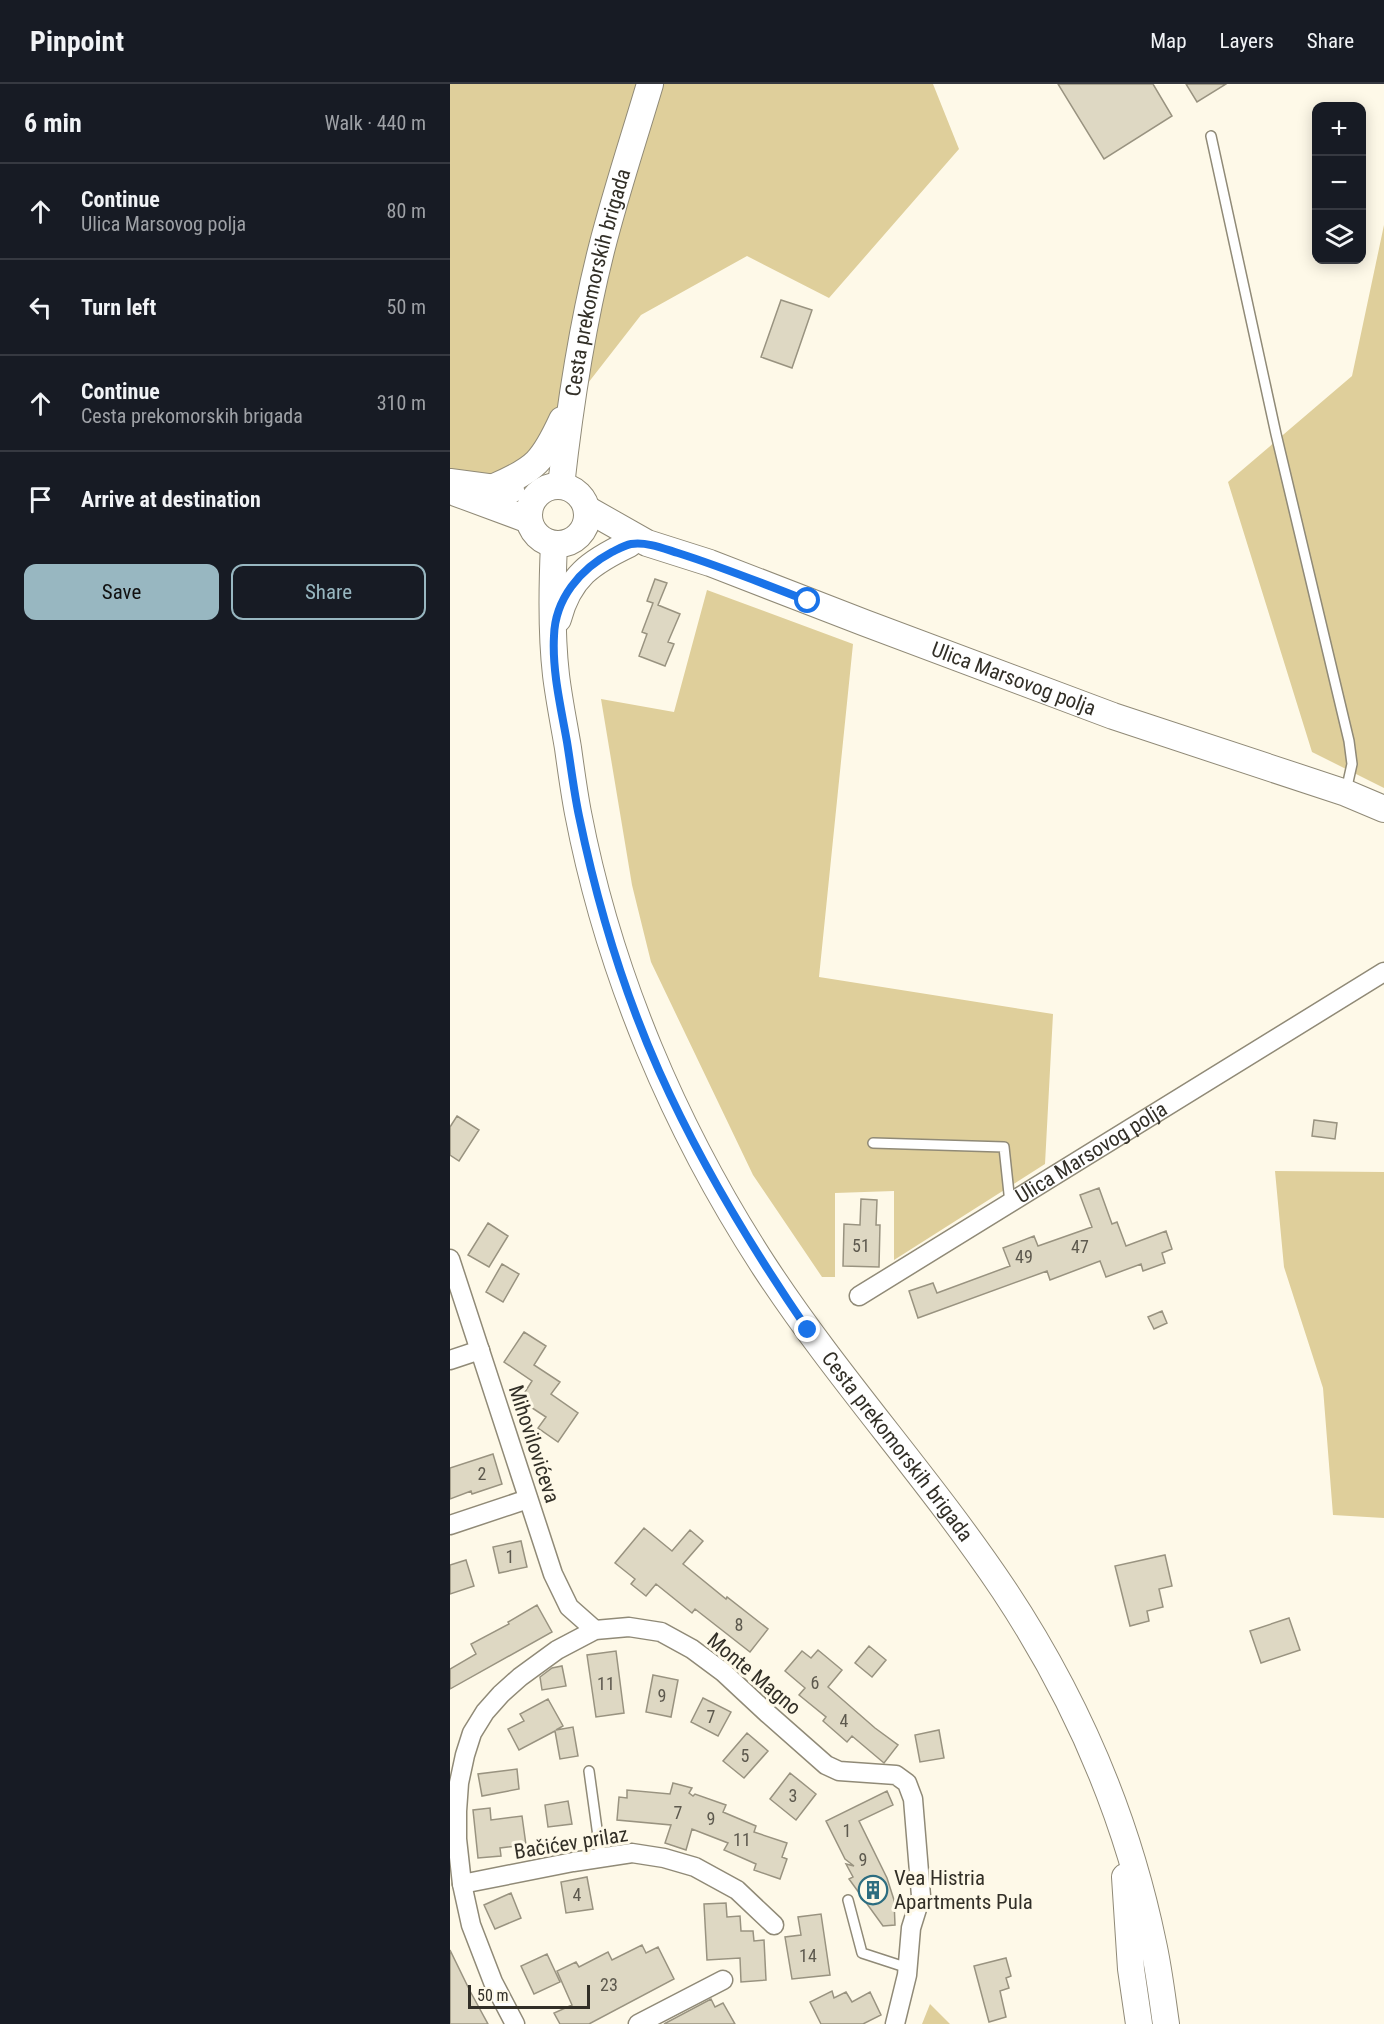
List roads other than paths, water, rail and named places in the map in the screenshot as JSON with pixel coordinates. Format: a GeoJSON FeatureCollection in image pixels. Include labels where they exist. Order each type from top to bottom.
{"type":"FeatureCollection","features":[{"type":"Feature","properties":{"kind":"main road","name":"Cesta prekomorskih brigada"},"geometry":{"type":"LineString","coordinates":[[549,490],[571,401],[602,247],[650,84]]}},
{"type":"Feature","properties":{"kind":"main road"},"geometry":{"type":"LineString","coordinates":[[494,486],[524,472],[539,461],[571,401]]}},
{"type":"Feature","properties":{"kind":"main road"},"geometry":{"type":"LineString","coordinates":[[450,482],[549,490],[578,493],[587,509],[586,525],[579,536],[568,543],[554,544],[543,540],[536,534],[530,520],[530,509],[549,490]]}},
{"type":"Feature","properties":{"kind":"main road"},"geometry":{"type":"LineString","coordinates":[[450,491],[530,520]]}},
{"type":"Feature","properties":{"kind":"main road","name":"Ulica Marsovog polja"},"geometry":{"type":"LineString","coordinates":[[587,509],[638,544]]}},
{"type":"Feature","properties":{"kind":"main road","name":"Ulica Marsovog polja"},"geometry":{"type":"LineString","coordinates":[[579,536],[638,544],[710,563],[1113,716],[1346,794],[1384,809]]}},
{"type":"Feature","properties":{"kind":"main road","name":"Cesta prekomorskih brigada"},"geometry":{"type":"LineString","coordinates":[[554,544],[556,676],[576,803],[593,878],[625,985],[643,1035],[674,1104],[717,1187],[772,1277],[808,1330],[984,1562],[1044,1654],[1087,1740],[1136,1871],[1153,1943],[1166,2024]]}},
{"type":"Feature","properties":{"kind":"main road"},"geometry":{"type":"LineString","coordinates":[[554,634],[566,594],[581,573],[601,558],[638,544]]}},
{"type":"Feature","properties":{"kind":"main road","name":"Cesta prekomorskih brigada"},"geometry":{"type":"LineString","coordinates":[[1123,1832],[1130,1957],[1139,2024]]}},
{"type":"Feature","properties":{"kind":"street","name":"Ulica Marsovog polja"},"geometry":{"type":"LineString","coordinates":[[859,1296],[1384,972]]}},
{"type":"Feature","properties":{"kind":"street","name":"Mihovilovićeva"},"geometry":{"type":"LineString","coordinates":[[450,1259],[553,1574],[569,1607],[595,1630]]}},
{"type":"Feature","properties":{"kind":"street"},"geometry":{"type":"LineString","coordinates":[[450,1360],[480,1350]]}},
{"type":"Feature","properties":{"kind":"street"},"geometry":{"type":"LineString","coordinates":[[450,1525],[528,1499]]}},
{"type":"Feature","properties":{"kind":"street","name":"Monte Magno"},"geometry":{"type":"LineString","coordinates":[[515,2024],[493,1982],[471,1925],[462,1884],[458,1848],[459,1783],[472,1733],[496,1700],[520,1677],[557,1650],[595,1630],[629,1627],[661,1632],[692,1649],[723,1672],[826,1765],[839,1771],[896,1775],[907,1783],[914,1799],[921,1896],[911,1928],[908,1968]]}},
{"type":"Feature","properties":{"kind":"street","name":"Bačićev prilaz"},"geometry":{"type":"LineString","coordinates":[[462,1884],[632,1853],[664,1858],[695,1867],[737,1890],[774,1925]]}},
{"type":"Feature","properties":{"kind":"street"},"geometry":{"type":"LineString","coordinates":[[895,2024],[908,1968]]}},
{"type":"Feature","properties":{"kind":"street"},"geometry":{"type":"LineString","coordinates":[[638,2024],[723,1980]]}},
{"type":"Feature","properties":{"kind":"lane"},"geometry":{"type":"LineString","coordinates":[[1211,136],[1276,434],[1349,741],[1352,764],[1346,794]]}},
{"type":"Feature","properties":{"kind":"lane"},"geometry":{"type":"LineString","coordinates":[[873,1143],[1004,1147],[1010,1203]]}},
{"type":"Feature","properties":{"kind":"lane"},"geometry":{"type":"LineString","coordinates":[[589,1771],[601,1857]]}},
{"type":"Feature","properties":{"kind":"lane"},"geometry":{"type":"LineString","coordinates":[[848,1900],[862,1953],[908,1968]]}},
{"type":"Feature","properties":{"kind":"place","name":"Vea Histria Apartments Pula"},"geometry":{"type":"Point","coordinates":[873,1890]}}]}
